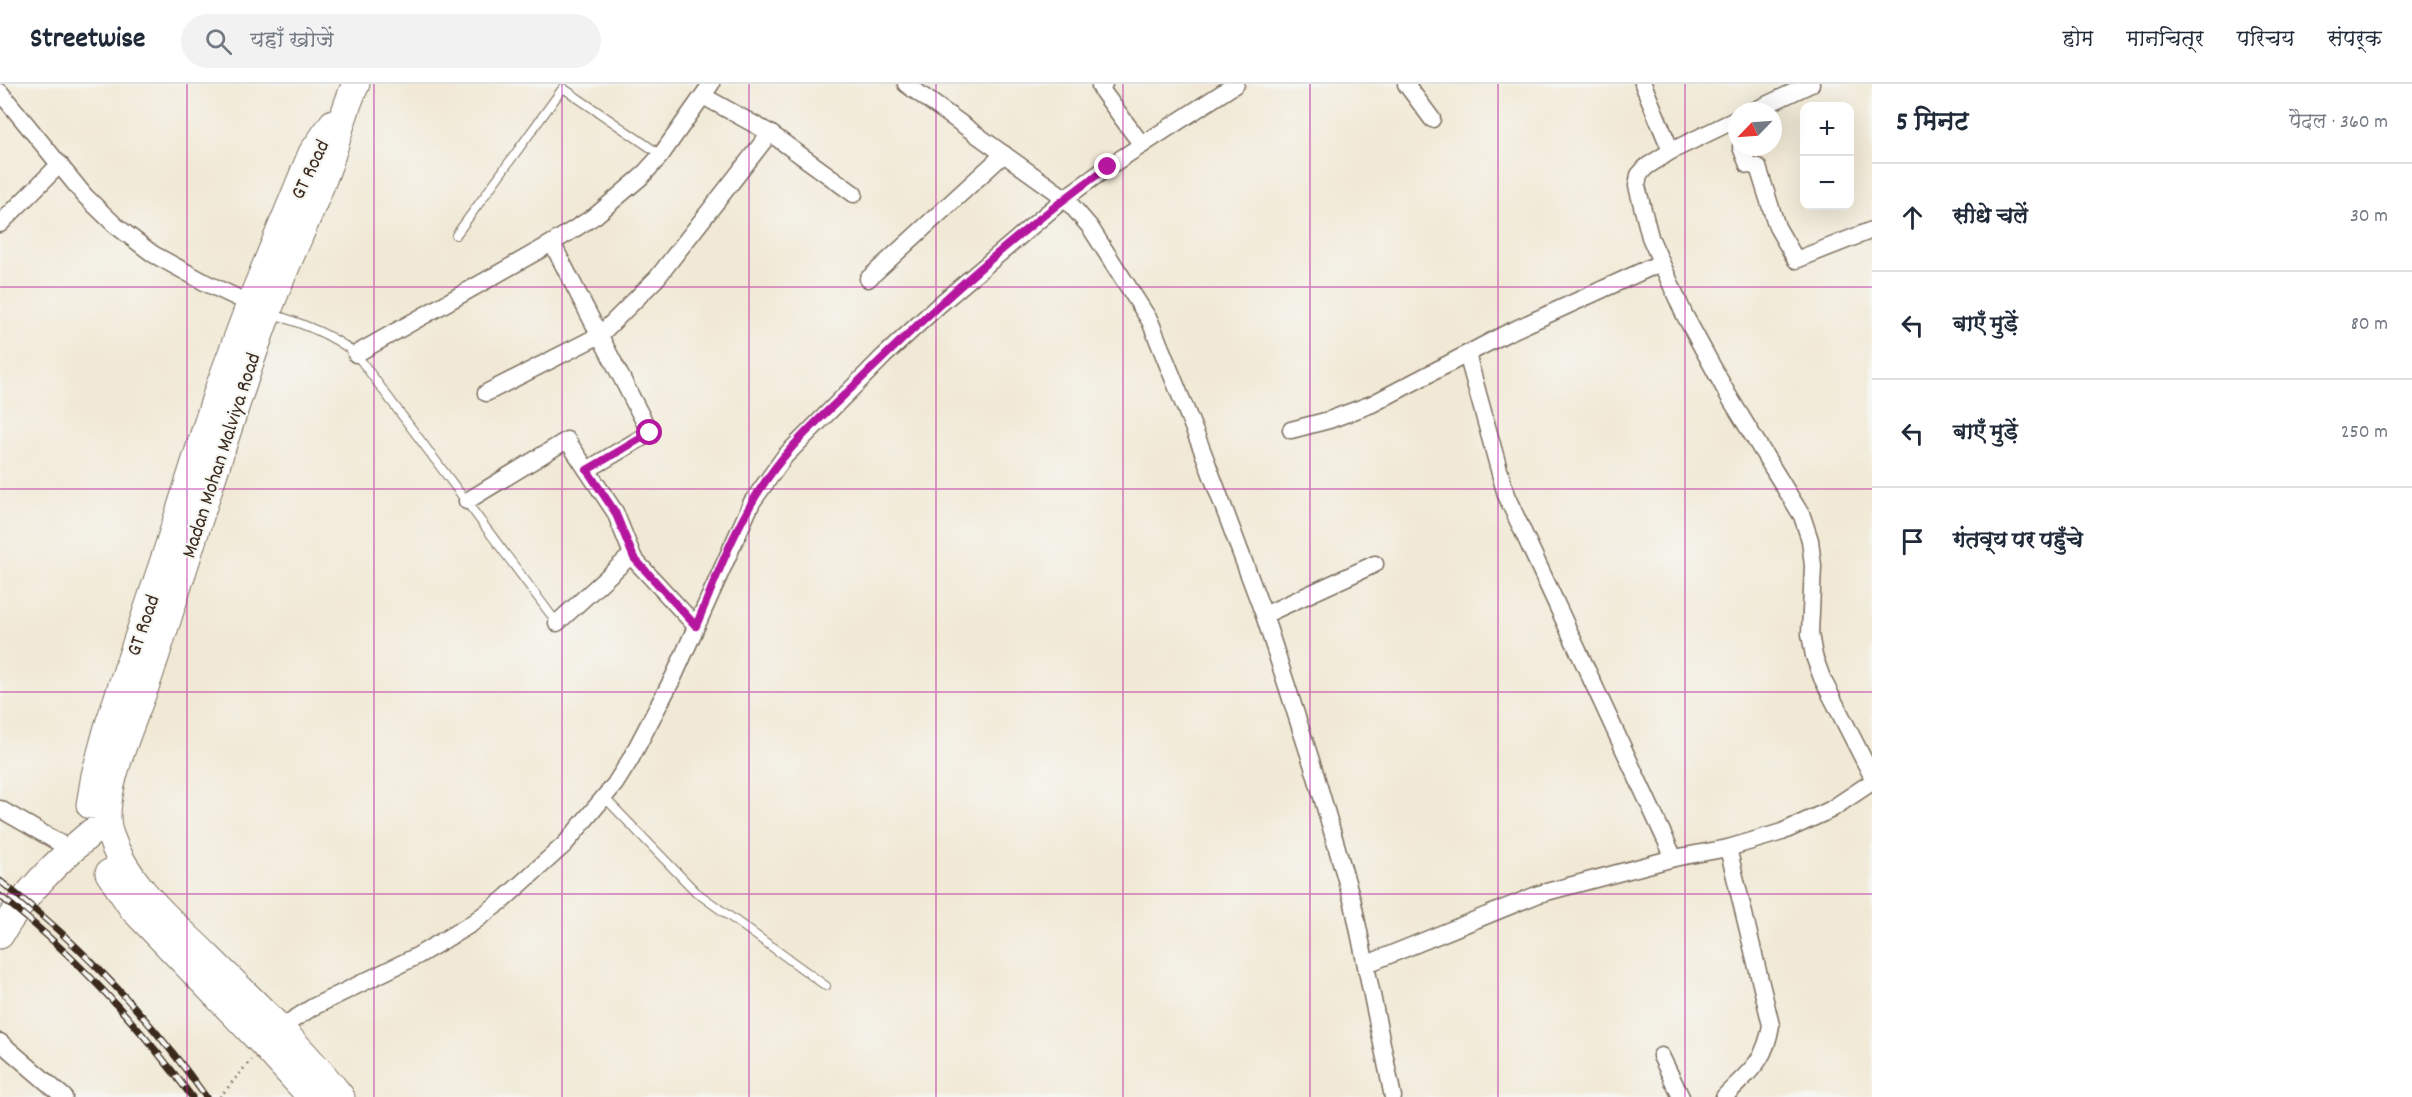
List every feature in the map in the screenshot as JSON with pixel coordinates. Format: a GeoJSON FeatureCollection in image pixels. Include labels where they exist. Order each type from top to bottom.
{"type":"FeatureCollection","features":[{"type":"Feature","properties":{"kind":"highway"},"geometry":{"type":"LineString","coordinates":[[259,308],[328,165],[351,94]]}},
{"type":"Feature","properties":{"kind":"highway","name":"GT Road"},"geometry":{"type":"LineString","coordinates":[[259,308],[218,390],[108,727],[89,808],[100,832],[99,854],[133,909],[340,1097]]}},
{"type":"Feature","properties":{"kind":"highway"},"geometry":{"type":"LineString","coordinates":[[0,935],[16,908],[51,867],[70,849],[100,832]]}},
{"type":"Feature","properties":{"kind":"highway","name":"GT Road"},"geometry":{"type":"LineString","coordinates":[[273,1038],[311,1097]]}},
{"type":"Feature","properties":{"kind":"street"},"geometry":{"type":"LineString","coordinates":[[1104,84],[1100,86],[1103,92],[1142,145]]}},
{"type":"Feature","properties":{"kind":"street"},"geometry":{"type":"LineString","coordinates":[[273,1038],[291,1021],[313,1007],[417,956],[471,924],[542,866],[565,844],[604,797],[630,760],[649,727],[752,502],[785,456],[867,373],[939,305],[1065,198],[1236,84]]}},
{"type":"Feature","properties":{"kind":"street"},"geometry":{"type":"LineString","coordinates":[[1406,84],[1432,119]]}},
{"type":"Feature","properties":{"kind":"street"},"geometry":{"type":"LineString","coordinates":[[1643,84],[1671,151]]}},
{"type":"Feature","properties":{"kind":"street"},"geometry":{"type":"LineString","coordinates":[[1773,102],[1811,84]]}},
{"type":"Feature","properties":{"kind":"street"},"geometry":{"type":"LineString","coordinates":[[914,86],[1065,198],[1090,227],[1150,321],[1201,447],[1264,615],[1315,773],[1353,903],[1393,1097]]}},
{"type":"Feature","properties":{"kind":"street"},"geometry":{"type":"LineString","coordinates":[[356,354],[552,243],[595,216],[622,195],[662,155],[707,90],[854,194]]}},
{"type":"Feature","properties":{"kind":"street"},"geometry":{"type":"LineString","coordinates":[[0,92],[93,203],[115,225],[153,254],[259,308]]}},
{"type":"Feature","properties":{"kind":"street"},"geometry":{"type":"LineString","coordinates":[[1728,124],[1671,151],[1646,168],[1639,175],[1637,186],[1650,237],[1683,314],[1728,394],[1802,516],[1810,540],[1814,566],[1810,634],[1814,656],[1822,678],[1872,776]]}},
{"type":"Feature","properties":{"kind":"street"},"geometry":{"type":"LineString","coordinates":[[486,393],[600,335],[657,279],[770,133]]}},
{"type":"Feature","properties":{"kind":"street"},"geometry":{"type":"LineString","coordinates":[[868,279],[1004,154]]}},
{"type":"Feature","properties":{"kind":"street"},"geometry":{"type":"LineString","coordinates":[[1744,156],[1748,165],[1758,167],[1777,227],[1796,260],[1872,230]]}},
{"type":"Feature","properties":{"kind":"street"},"geometry":{"type":"LineString","coordinates":[[0,224],[60,164]]}},
{"type":"Feature","properties":{"kind":"street"},"geometry":{"type":"LineString","coordinates":[[552,243],[650,433],[587,470]]}},
{"type":"Feature","properties":{"kind":"street"},"geometry":{"type":"LineString","coordinates":[[1291,430],[1329,420],[1372,404],[1505,334],[1660,263]]}},
{"type":"Feature","properties":{"kind":"street"},"geometry":{"type":"LineString","coordinates":[[1467,354],[1502,485],[1674,858]]}},
{"type":"Feature","properties":{"kind":"street"},"geometry":{"type":"LineString","coordinates":[[467,501],[567,440],[615,512],[634,558],[696,626]]}},
{"type":"Feature","properties":{"kind":"street"},"geometry":{"type":"LineString","coordinates":[[557,623],[627,559],[634,558]]}},
{"type":"Feature","properties":{"kind":"street"},"geometry":{"type":"LineString","coordinates":[[1264,615],[1375,564]]}},
{"type":"Feature","properties":{"kind":"street"},"geometry":{"type":"LineString","coordinates":[[1367,964],[1539,894],[1674,858],[1728,848],[1792,827],[1830,810],[1872,782]]}},
{"type":"Feature","properties":{"kind":"street"},"geometry":{"type":"LineString","coordinates":[[0,809],[70,849]]}},
{"type":"Feature","properties":{"kind":"street"},"geometry":{"type":"LineString","coordinates":[[1724,1097],[1763,1057],[1771,1025],[1728,848]]}},
{"type":"Feature","properties":{"kind":"street"},"geometry":{"type":"LineString","coordinates":[[0,1042],[64,1097]]}},
{"type":"Feature","properties":{"kind":"street"},"geometry":{"type":"LineString","coordinates":[[1661,1056],[1681,1097]]}},
{"type":"Feature","properties":{"kind":"lane"},"geometry":{"type":"LineString","coordinates":[[456,235],[563,88],[662,155]]}},
{"type":"Feature","properties":{"kind":"lane"},"geometry":{"type":"LineString","coordinates":[[259,308],[314,328],[339,340],[356,354],[557,623]]}},
{"type":"Feature","properties":{"kind":"lane"},"geometry":{"type":"LineString","coordinates":[[604,797],[696,892],[826,986]]}},
{"type":"Feature","properties":{"kind":"path"},"geometry":{"type":"LineString","coordinates":[[220,1097],[273,1038]]}},
{"type":"Feature","properties":{"kind":"railway"},"geometry":{"type":"LineString","coordinates":[[0,881],[57,929],[111,982],[161,1038],[206,1097]]}},
{"type":"Feature","properties":{"kind":"railway"},"geometry":{"type":"LineString","coordinates":[[0,896],[53,941],[103,990],[149,1042],[192,1097]]}},
{"type":"Feature","properties":{"kind":"route"},"geometry":{"type":"LineString","coordinates":[[650,433],[587,470],[615,512],[634,558],[696,626],[752,502],[785,456],[884,356],[939,305],[1065,198],[1108,167]]}}]}
